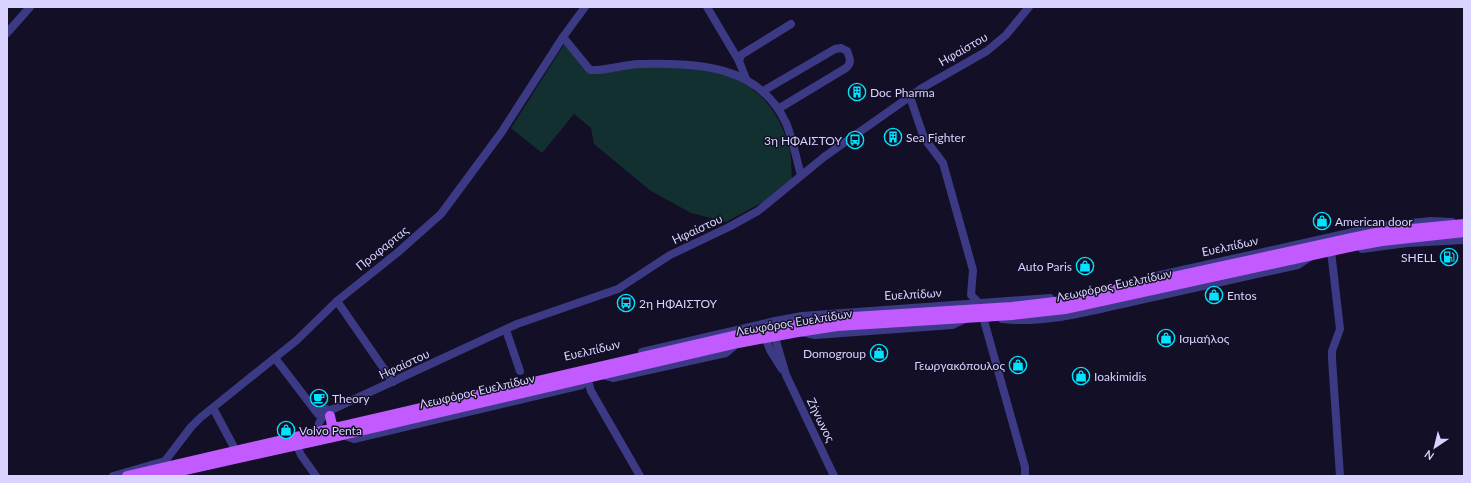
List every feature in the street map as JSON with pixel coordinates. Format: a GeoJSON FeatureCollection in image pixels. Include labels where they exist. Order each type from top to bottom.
{"type":"FeatureCollection","features":[{"type":"Feature","properties":{"kind":"main road","name":"Λεωφόρος Ευελπίδων"},"geometry":{"type":"LineString","coordinates":[[120,475],[341,431],[602,375],[661,357],[709,339],[769,333],[798,332],[864,324],[983,317],[1058,310],[1138,297],[1380,229],[1431,224],[1464,227]]}},
{"type":"Feature","properties":{"kind":"main road","name":"Λεωφόρος Ευελπίδων"},"geometry":{"type":"LineString","coordinates":[[1332,243],[1354,246],[1425,239],[1464,227]]}},
{"type":"Feature","properties":{"kind":"main road","name":"Λεωφόρος Ευελπίδων"},"geometry":{"type":"LineString","coordinates":[[341,431],[370,420],[499,388],[572,371],[738,343],[815,320],[888,312],[1038,305],[1202,268],[1311,248]]}},
{"type":"Feature","properties":{"kind":"main road"},"geometry":{"type":"LineString","coordinates":[[332,411],[332,425],[341,431]]}},
{"type":"Feature","properties":{"kind":"main road","name":"Λεωφόρος Ευελπίδων"},"geometry":{"type":"LineString","coordinates":[[156,469],[187,473],[297,446],[320,435]]}},
{"type":"Feature","properties":{"kind":"street"},"geometry":{"type":"LineString","coordinates":[[7,33],[30,7]]}},
{"type":"Feature","properties":{"kind":"street","name":"Προφαρτας"},"geometry":{"type":"LineString","coordinates":[[156,469],[165,461],[191,427],[297,340],[337,301],[397,253],[440,214],[501,133],[563,37],[585,7]]}},
{"type":"Feature","properties":{"kind":"street"},"geometry":{"type":"LineString","coordinates":[[706,7],[739,61],[746,79]]}},
{"type":"Feature","properties":{"kind":"street","name":"Ηφαίστου"},"geometry":{"type":"LineString","coordinates":[[332,411],[506,330],[618,289],[664,258],[726,229],[758,211],[801,175],[910,97],[940,77],[987,51],[1006,35],[1029,7]]}},
{"type":"Feature","properties":{"kind":"street"},"geometry":{"type":"LineString","coordinates":[[739,61],[741,55],[747,50],[791,24]]}},
{"type":"Feature","properties":{"kind":"street"},"geometry":{"type":"LineString","coordinates":[[563,37],[590,70],[622,65],[680,63],[705,65],[746,79],[763,91],[778,109],[788,129],[801,175]]}},
{"type":"Feature","properties":{"kind":"street"},"geometry":{"type":"LineString","coordinates":[[763,91],[835,49],[841,48],[847,51],[850,59],[850,65],[778,109]]}},
{"type":"Feature","properties":{"kind":"street"},"geometry":{"type":"LineString","coordinates":[[910,97],[924,138],[943,162],[973,270],[970,295],[979,303]]}},
{"type":"Feature","properties":{"kind":"street"},"geometry":{"type":"LineString","coordinates":[[1425,239],[1464,240]]}},
{"type":"Feature","properties":{"kind":"street"},"geometry":{"type":"LineString","coordinates":[[1332,243],[1340,329],[1332,351],[1340,476]]}},
{"type":"Feature","properties":{"kind":"street","name":"Ευελπίδων"},"geometry":{"type":"LineString","coordinates":[[709,339],[802,316],[888,312],[979,303],[1052,298],[1119,287]]}},
{"type":"Feature","properties":{"kind":"street"},"geometry":{"type":"LineString","coordinates":[[337,301],[393,382]]}},
{"type":"Feature","properties":{"kind":"street"},"geometry":{"type":"LineString","coordinates":[[983,317],[1025,467],[1025,476]]}},
{"type":"Feature","properties":{"kind":"street"},"geometry":{"type":"LineString","coordinates":[[506,330],[520,371]]}},
{"type":"Feature","properties":{"kind":"street","name":"Ζήνωνος"},"geometry":{"type":"LineString","coordinates":[[769,333],[786,375],[834,476]]}},
{"type":"Feature","properties":{"kind":"street"},"geometry":{"type":"LineString","coordinates":[[275,358],[318,414],[323,409],[332,411],[320,435]]}},
{"type":"Feature","properties":{"kind":"street"},"geometry":{"type":"LineString","coordinates":[[587,378],[591,390],[640,476]]}},
{"type":"Feature","properties":{"kind":"street"},"geometry":{"type":"LineString","coordinates":[[213,408],[236,451]]}},
{"type":"Feature","properties":{"kind":"street"},"geometry":{"type":"LineString","coordinates":[[297,446],[301,455],[316,476]]}},
{"type":"Feature","properties":{"kind":"green space"},"geometry":{"type":"Polygon","coordinates":[[[565,43],[589,72],[678,66],[706,70],[733,78],[756,92],[774,113],[788,143],[791,156],[792,179],[763,202],[726,222],[691,213],[651,191],[594,144],[591,128],[574,114],[542,153],[511,128],[565,43]]]}},
{"type":"Feature","properties":{"kind":"place","name":"Doc Pharma"},"geometry":{"type":"Point","coordinates":[857,92]}},
{"type":"Feature","properties":{"kind":"place","name":"Sea Fighter"},"geometry":{"type":"Point","coordinates":[893,137]}},
{"type":"Feature","properties":{"kind":"place","name":"3η ΗΦΑΙΣΤΟΥ"},"geometry":{"type":"Point","coordinates":[855,140]}},
{"type":"Feature","properties":{"kind":"place","name":"American door"},"geometry":{"type":"Point","coordinates":[1322,221]}},
{"type":"Feature","properties":{"kind":"place","name":"SHELL"},"geometry":{"type":"Point","coordinates":[1449,257]}},
{"type":"Feature","properties":{"kind":"place","name":"Auto Paris"},"geometry":{"type":"Point","coordinates":[1085,266]}},
{"type":"Feature","properties":{"kind":"place","name":"Entos"},"geometry":{"type":"Point","coordinates":[1214,295]}},
{"type":"Feature","properties":{"kind":"place","name":"2η ΗΦΑΙΣΤΟΥ"},"geometry":{"type":"Point","coordinates":[626,303]}},
{"type":"Feature","properties":{"kind":"place","name":"Ισμαήλος"},"geometry":{"type":"Point","coordinates":[1166,338]}},
{"type":"Feature","properties":{"kind":"place","name":"Domogroup"},"geometry":{"type":"Point","coordinates":[879,353]}},
{"type":"Feature","properties":{"kind":"place","name":"Γεωργακόπουλος"},"geometry":{"type":"Point","coordinates":[1018,365]}},
{"type":"Feature","properties":{"kind":"place","name":"Ioakimidis"},"geometry":{"type":"Point","coordinates":[1081,376]}},
{"type":"Feature","properties":{"kind":"place","name":"Theory"},"geometry":{"type":"Point","coordinates":[319,398]}},
{"type":"Feature","properties":{"kind":"place","name":"Volvo Penta"},"geometry":{"type":"Point","coordinates":[286,430]}}]}
